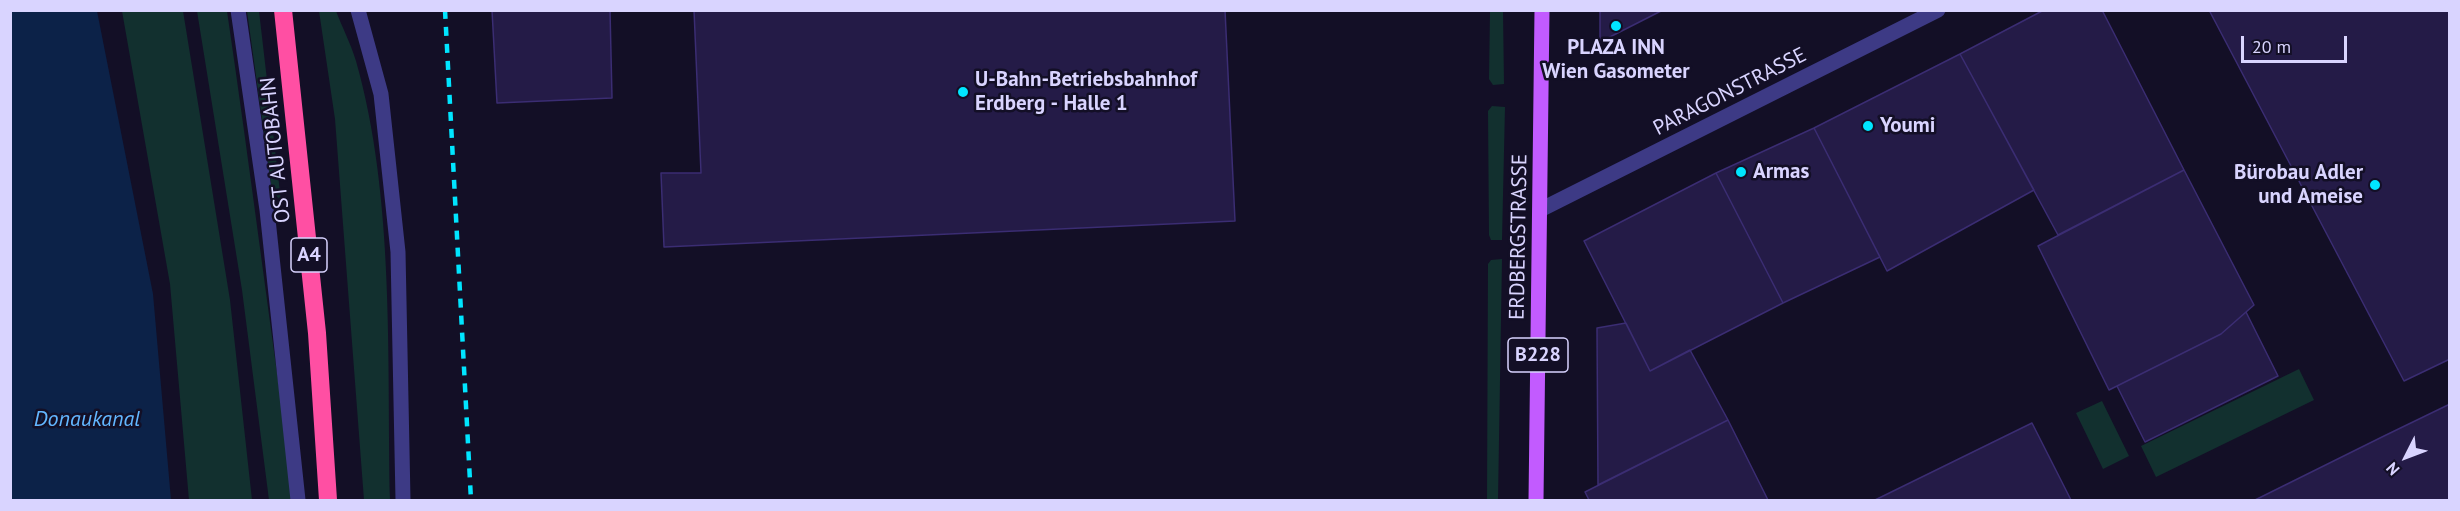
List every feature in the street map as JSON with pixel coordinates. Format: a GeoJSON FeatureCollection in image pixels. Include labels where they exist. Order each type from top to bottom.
{"type":"FeatureCollection","features":[{"type":"Feature","properties":{"kind":"highway","name":"OST AUTOBAHN"},"geometry":{"type":"LineString","coordinates":[[284,10],[317,333],[328,501]]}},
{"type":"Feature","properties":{"kind":"main road","name":"ERDBERGSTRASSE"},"geometry":{"type":"LineString","coordinates":[[1536,501],[1542,10]]}},
{"type":"Feature","properties":{"kind":"street"},"geometry":{"type":"LineString","coordinates":[[238,10],[267,210],[298,501]]}},
{"type":"Feature","properties":{"kind":"street"},"geometry":{"type":"LineString","coordinates":[[358,10],[381,94],[398,252],[403,501]]}},
{"type":"Feature","properties":{"kind":"street","name":"PARAGONSTRASSE"},"geometry":{"type":"LineString","coordinates":[[1540,210],[1938,10]]}},
{"type":"Feature","properties":{"kind":"green space"},"geometry":{"type":"Polygon","coordinates":[[[122,11],[183,11],[230,300],[252,500],[189,500],[170,284],[122,11]]]}},
{"type":"Feature","properties":{"kind":"green space"},"geometry":{"type":"Polygon","coordinates":[[[197,11],[227,11],[295,500],[269,500],[242,290],[197,11]]]}},
{"type":"Feature","properties":{"kind":"green space"},"geometry":{"type":"Polygon","coordinates":[[[247,11],[259,11],[281,201],[272,191],[247,11]]]}},
{"type":"Feature","properties":{"kind":"green space"},"geometry":{"type":"Polygon","coordinates":[[[319,11],[336,11],[352,48],[369,113],[377,168],[386,279],[390,500],[364,500],[335,119],[319,11]]]}},
{"type":"Feature","properties":{"kind":"green space"},"geometry":{"type":"Polygon","coordinates":[[[1490,11],[1503,11],[1504,84],[1493,85],[1489,79],[1490,11]]]}},
{"type":"Feature","properties":{"kind":"green space"},"geometry":{"type":"Polygon","coordinates":[[[1492,106],[1505,107],[1502,240],[1491,240],[1489,235],[1488,111],[1492,106]]]}},
{"type":"Feature","properties":{"kind":"green space"},"geometry":{"type":"Polygon","coordinates":[[[1502,259],[1498,500],[1487,500],[1488,264],[1491,260],[1502,259]]]}},
{"type":"Feature","properties":{"kind":"green space"},"geometry":{"type":"Polygon","coordinates":[[[2299,369],[2314,400],[2156,477],[2141,446],[2299,369]]]}},
{"type":"Feature","properties":{"kind":"green space"},"geometry":{"type":"Polygon","coordinates":[[[2102,401],[2129,456],[2103,469],[2076,413],[2102,401]]]}},
{"type":"Feature","properties":{"kind":"water","name":"Donaukanal"},"geometry":{"type":"Polygon","coordinates":[[[10,11],[97,11],[153,294],[171,500],[11,500],[10,11]]]}},
{"type":"Feature","properties":{"kind":"building"},"geometry":{"type":"Polygon","coordinates":[[[492,10],[610,10],[612,98],[497,103],[492,10]]]}},
{"type":"Feature","properties":{"kind":"building","name":"U-Bahn-Betriebsbahnhof Erdberg - Halle 1"},"geometry":{"type":"Polygon","coordinates":[[[694,10],[1225,10],[1235,221],[664,247],[661,173],[701,173],[694,10]]]}},
{"type":"Feature","properties":{"kind":"building","name":"PLAZA INN Wien Gasometer"},"geometry":{"type":"Polygon","coordinates":[[[1600,10],[1663,10],[1600,42],[1600,10]]]}},
{"type":"Feature","properties":{"kind":"building"},"geometry":{"type":"Polygon","coordinates":[[[2044,10],[2102,10],[2184,170],[2058,235],[1960,54],[2044,10]]]}},
{"type":"Feature","properties":{"kind":"building","name":"Bürobau Adler und Ameise"},"geometry":{"type":"Polygon","coordinates":[[[2209,10],[2450,10],[2450,359],[2404,381],[2209,10]]]}},
{"type":"Feature","properties":{"kind":"building"},"geometry":{"type":"Polygon","coordinates":[[[1960,54],[2034,190],[1887,271],[1814,128],[1960,54]]]}},
{"type":"Feature","properties":{"kind":"building"},"geometry":{"type":"Polygon","coordinates":[[[1814,128],[1880,257],[1783,303],[1716,173],[1814,128]]]}},
{"type":"Feature","properties":{"kind":"building"},"geometry":{"type":"Polygon","coordinates":[[[2184,170],[2254,305],[2221,334],[2109,390],[2038,246],[2184,170]]]}},
{"type":"Feature","properties":{"kind":"building"},"geometry":{"type":"Polygon","coordinates":[[[1716,173],[1783,303],[1650,371],[1584,241],[1716,173]]]}},
{"type":"Feature","properties":{"kind":"building"},"geometry":{"type":"Polygon","coordinates":[[[2246,312],[2278,376],[2145,442],[2117,386],[2221,334],[2246,312]]]}},
{"type":"Feature","properties":{"kind":"building"},"geometry":{"type":"Polygon","coordinates":[[[1626,323],[1650,371],[1690,350],[1728,420],[1598,485],[1597,328],[1626,323]]]}},
{"type":"Feature","properties":{"kind":"building"},"geometry":{"type":"Polygon","coordinates":[[[2450,404],[2450,500],[2255,500],[2384,436],[2450,404]]]}},
{"type":"Feature","properties":{"kind":"building"},"geometry":{"type":"Polygon","coordinates":[[[1728,420],[1768,500],[1589,500],[1585,492],[1728,420]]]}},
{"type":"Feature","properties":{"kind":"building"},"geometry":{"type":"Polygon","coordinates":[[[2032,423],[2071,500],[1875,500],[2032,423]]]}},
{"type":"Feature","properties":{"kind":"railway"},"geometry":{"type":"LineString","coordinates":[[445,10],[471,500]]}},
{"type":"Feature","properties":{"kind":"place","name":"PLAZA INN Wien Gasometer"},"geometry":{"type":"Point","coordinates":[1616,26]}},
{"type":"Feature","properties":{"kind":"place","name":"U-Bahn-Betriebsbahnhof Erdberg - Halle 1"},"geometry":{"type":"Point","coordinates":[963,92]}},
{"type":"Feature","properties":{"kind":"place","name":"Youmi"},"geometry":{"type":"Point","coordinates":[1868,126]}},
{"type":"Feature","properties":{"kind":"place","name":"Armas"},"geometry":{"type":"Point","coordinates":[1741,172]}},
{"type":"Feature","properties":{"kind":"place","name":"Bürobau Adler und Ameise"},"geometry":{"type":"Point","coordinates":[2375,185]}}]}
